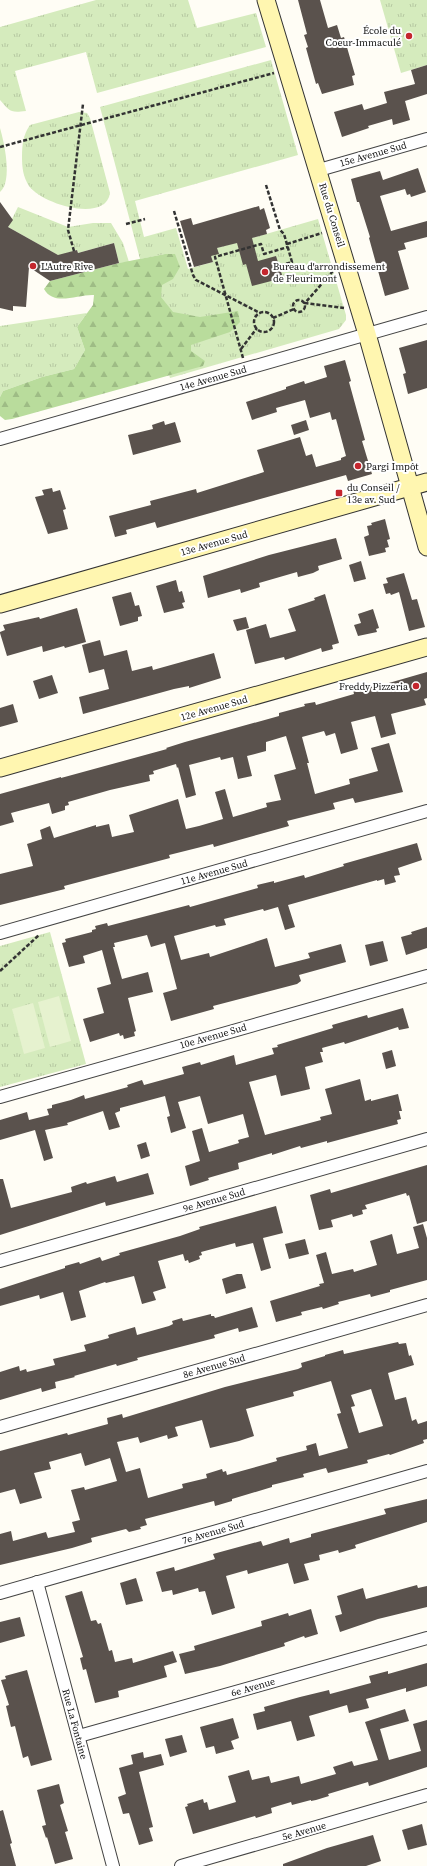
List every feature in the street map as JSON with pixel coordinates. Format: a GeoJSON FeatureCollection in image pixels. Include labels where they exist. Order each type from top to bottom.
{"type":"FeatureCollection","features":[{"type":"Feature","properties":{"kind":"main road","name":"Rue du Conseil"},"geometry":{"type":"LineString","coordinates":[[266,0],[345,257],[427,547]]}},
{"type":"Feature","properties":{"kind":"main road","name":"13e Avenue Sud"},"geometry":{"type":"LineString","coordinates":[[0,604],[427,482]]}},
{"type":"Feature","properties":{"kind":"main road","name":"12e Avenue Sud"},"geometry":{"type":"LineString","coordinates":[[0,768],[427,647]]}},
{"type":"Feature","properties":{"kind":"street","name":"15e Avenue Sud"},"geometry":{"type":"LineString","coordinates":[[319,170],[427,139]]}},
{"type":"Feature","properties":{"kind":"street","name":"14e Avenue Sud"},"geometry":{"type":"LineString","coordinates":[[0,439],[427,317]]}},
{"type":"Feature","properties":{"kind":"street","name":"11e Avenue Sud"},"geometry":{"type":"LineString","coordinates":[[0,933],[427,811]]}},
{"type":"Feature","properties":{"kind":"street","name":"10e Avenue Sud"},"geometry":{"type":"LineString","coordinates":[[0,1097],[427,976]]}},
{"type":"Feature","properties":{"kind":"street","name":"9e Avenue Sud"},"geometry":{"type":"LineString","coordinates":[[0,1261],[427,1138]]}},
{"type":"Feature","properties":{"kind":"street","name":"8e Avenue Sud"},"geometry":{"type":"LineString","coordinates":[[0,1427],[427,1305]]}},
{"type":"Feature","properties":{"kind":"street","name":"7e Avenue Sud"},"geometry":{"type":"LineString","coordinates":[[0,1593],[427,1472]]}},
{"type":"Feature","properties":{"kind":"street","name":"Rue La Fontaine"},"geometry":{"type":"LineString","coordinates":[[37,1582],[113,1866]]}},
{"type":"Feature","properties":{"kind":"street","name":"6e Avenue"},"geometry":{"type":"LineString","coordinates":[[79,1736],[427,1638]]}},
{"type":"Feature","properties":{"kind":"street","name":"5e Avenue"},"geometry":{"type":"LineString","coordinates":[[180,1866],[427,1795]]}},
{"type":"Feature","properties":{"kind":"path"},"geometry":{"type":"LineString","coordinates":[[0,147],[288,69]]}},
{"type":"Feature","properties":{"kind":"path"},"geometry":{"type":"LineString","coordinates":[[74,251],[68,230],[83,104]]}},
{"type":"Feature","properties":{"kind":"path"},"geometry":{"type":"LineString","coordinates":[[266,185],[280,230],[284,234],[292,262],[279,266]]}},
{"type":"Feature","properties":{"kind":"path"},"geometry":{"type":"LineString","coordinates":[[174,211],[193,275],[196,280],[260,314],[267,313],[273,318],[274,326],[271,330],[263,332],[257,328],[254,321],[260,314]]}},
{"type":"Feature","properties":{"kind":"path"},"geometry":{"type":"LineString","coordinates":[[126,224],[145,219]]}},
{"type":"Feature","properties":{"kind":"path"},"geometry":{"type":"LineString","coordinates":[[246,368],[215,257],[261,244],[264,254],[336,229]]}},
{"type":"Feature","properties":{"kind":"path"},"geometry":{"type":"LineString","coordinates":[[294,309],[298,312],[302,312],[305,304],[345,257]]}},
{"type":"Feature","properties":{"kind":"path"},"geometry":{"type":"LineString","coordinates":[[294,309],[293,306],[295,300],[301,300],[305,304],[360,310]]}},
{"type":"Feature","properties":{"kind":"path"},"geometry":{"type":"LineString","coordinates":[[273,318],[294,309]]}},
{"type":"Feature","properties":{"kind":"path"},"geometry":{"type":"LineString","coordinates":[[240,349],[257,328]]}},
{"type":"Feature","properties":{"kind":"path"},"geometry":{"type":"LineString","coordinates":[[0,971],[40,935],[37,923]]}},
{"type":"Feature","properties":{"kind":"green space"},"geometry":{"type":"Polygon","coordinates":[[[96,0],[188,0],[197,28],[256,13],[266,47],[97,93],[86,52],[15,71],[26,111],[16,112],[8,109],[0,100],[0,27],[96,0]]]}},
{"type":"Feature","properties":{"kind":"green space","name":"École du Coeur-Immaculé"},"geometry":{"type":"Polygon","coordinates":[[[380,0],[427,0],[427,65],[401,73],[380,0]]]}},
{"type":"Feature","properties":{"kind":"green space"},"geometry":{"type":"Polygon","coordinates":[[[271,60],[298,155],[135,201],[144,237],[176,228],[188,269],[213,262],[211,256],[217,248],[318,219],[346,315],[346,320],[339,329],[170,378],[142,282],[165,254],[140,259],[100,107],[271,60]]]}},
{"type":"Feature","properties":{"kind":"green space"},"geometry":{"type":"Polygon","coordinates":[[[79,112],[87,113],[90,118],[110,193],[106,202],[98,207],[86,209],[73,208],[60,204],[36,193],[27,183],[22,164],[23,140],[30,125],[79,112]]]}},
{"type":"Feature","properties":{"kind":"green space"},"geometry":{"type":"Polygon","coordinates":[[[0,128],[4,142],[7,171],[4,187],[0,192],[0,128]]]}},
{"type":"Feature","properties":{"kind":"green space"},"geometry":{"type":"Polygon","coordinates":[[[18,207],[68,227],[93,223],[111,223],[123,243],[129,262],[119,263],[114,243],[78,253],[77,250],[64,254],[63,258],[8,227],[18,207]]]}},
{"type":"Feature","properties":{"kind":"green space"},"geometry":{"type":"Polygon","coordinates":[[[165,254],[175,254],[180,267],[173,279],[162,285],[161,297],[173,312],[200,317],[238,311],[240,322],[230,332],[191,345],[191,351],[205,361],[203,366],[12,419],[5,420],[0,416],[0,397],[3,391],[42,377],[74,369],[85,350],[77,327],[93,305],[94,295],[60,299],[48,294],[44,289],[50,281],[119,263],[165,254]]]}},
{"type":"Feature","properties":{"kind":"green space"},"geometry":{"type":"Polygon","coordinates":[[[87,313],[77,327],[85,350],[74,369],[42,377],[3,391],[0,397],[0,326],[87,313]]]}},
{"type":"Feature","properties":{"kind":"green space"},"geometry":{"type":"Polygon","coordinates":[[[50,932],[86,1064],[0,1087],[0,946],[50,932]]]}},
{"type":"Feature","properties":{"kind":"green space"},"geometry":{"type":"Polygon","coordinates":[[[59,996],[71,1041],[50,1047],[38,1002],[59,996]]]}},
{"type":"Feature","properties":{"kind":"green space"},"geometry":{"type":"Polygon","coordinates":[[[33,1003],[45,1048],[24,1054],[12,1009],[33,1003]]]}},
{"type":"Feature","properties":{"kind":"building"},"geometry":{"type":"Polygon","coordinates":[[[298,0],[320,0],[328,28],[337,25],[341,38],[344,37],[355,75],[352,76],[354,85],[322,94],[318,83],[316,84],[306,48],[308,47],[304,35],[307,34],[298,0]]]}},
{"type":"Feature","properties":{"kind":"building"},"geometry":{"type":"Polygon","coordinates":[[[427,65],[427,94],[405,101],[410,120],[393,125],[392,119],[368,126],[369,128],[342,137],[334,112],[362,104],[364,110],[387,103],[384,92],[415,84],[411,70],[427,65]]]}},
{"type":"Feature","properties":{"kind":"building"},"geometry":{"type":"Polygon","coordinates":[[[418,168],[426,192],[411,197],[410,194],[407,195],[405,189],[380,196],[391,231],[427,221],[427,237],[404,243],[406,249],[398,251],[409,289],[385,296],[369,238],[370,237],[359,202],[357,202],[351,179],[380,171],[383,180],[418,168]]]}},
{"type":"Feature","properties":{"kind":"building"},"geometry":{"type":"Polygon","coordinates":[[[0,202],[13,220],[8,227],[58,255],[77,250],[78,253],[114,243],[119,263],[50,281],[29,267],[26,307],[13,306],[13,311],[0,308],[0,202]]]}},
{"type":"Feature","properties":{"kind":"building"},"geometry":{"type":"Polygon","coordinates":[[[259,206],[260,210],[264,208],[270,228],[266,230],[267,234],[252,238],[258,261],[276,256],[283,278],[252,286],[246,264],[243,265],[237,243],[217,248],[219,254],[211,256],[213,262],[194,267],[180,221],[191,218],[193,225],[259,206]]]}},
{"type":"Feature","properties":{"kind":"building"},"geometry":{"type":"Polygon","coordinates":[[[427,340],[427,388],[408,394],[403,374],[406,373],[399,348],[427,340]]]}},
{"type":"Feature","properties":{"kind":"building"},"geometry":{"type":"Polygon","coordinates":[[[345,360],[351,381],[349,382],[365,440],[362,441],[372,474],[348,481],[346,475],[157,528],[155,522],[126,530],[127,534],[115,537],[109,516],[151,505],[150,501],[196,489],[197,493],[264,472],[257,450],[300,437],[306,456],[312,454],[316,467],[341,460],[341,458],[346,456],[336,419],[332,420],[330,412],[310,418],[305,400],[276,408],[277,412],[252,420],[246,402],[286,389],[286,387],[304,381],[305,384],[327,377],[324,366],[345,360]]]}},
{"type":"Feature","properties":{"kind":"building"},"geometry":{"type":"Polygon","coordinates":[[[306,420],[309,430],[294,435],[291,425],[306,420]]]}},
{"type":"Feature","properties":{"kind":"building"},"geometry":{"type":"Polygon","coordinates":[[[164,421],[165,425],[175,422],[181,442],[133,455],[128,435],[153,429],[152,425],[164,421]]]}},
{"type":"Feature","properties":{"kind":"building"},"geometry":{"type":"Polygon","coordinates":[[[52,488],[53,492],[60,490],[66,509],[63,510],[68,529],[48,534],[35,497],[44,495],[42,490],[52,488]]]}},
{"type":"Feature","properties":{"kind":"building"},"geometry":{"type":"Polygon","coordinates":[[[385,519],[390,539],[387,540],[389,547],[385,548],[386,552],[369,556],[364,537],[369,535],[367,526],[372,525],[371,523],[385,519]]]}},
{"type":"Feature","properties":{"kind":"building"},"geometry":{"type":"Polygon","coordinates":[[[336,538],[342,559],[318,566],[319,570],[313,573],[298,577],[297,572],[259,583],[260,587],[241,593],[240,589],[208,598],[203,576],[269,555],[336,538]]]}},
{"type":"Feature","properties":{"kind":"building"},"geometry":{"type":"Polygon","coordinates":[[[361,561],[366,579],[354,582],[349,565],[361,561]]]}},
{"type":"Feature","properties":{"kind":"building"},"geometry":{"type":"Polygon","coordinates":[[[404,573],[412,600],[417,599],[425,627],[409,631],[399,592],[391,595],[390,593],[386,594],[383,584],[388,583],[386,578],[404,573]]]}},
{"type":"Feature","properties":{"kind":"building"},"geometry":{"type":"Polygon","coordinates":[[[176,580],[179,592],[182,591],[185,602],[182,603],[184,608],[164,613],[156,586],[176,580]]]}},
{"type":"Feature","properties":{"kind":"building"},"geometry":{"type":"Polygon","coordinates":[[[131,592],[135,606],[139,605],[142,616],[138,617],[138,621],[120,626],[112,597],[131,592]]]}},
{"type":"Feature","properties":{"kind":"building"},"geometry":{"type":"Polygon","coordinates":[[[325,594],[339,643],[332,645],[333,649],[322,652],[321,648],[285,660],[284,657],[255,664],[246,630],[266,624],[270,638],[296,631],[288,609],[315,600],[314,598],[325,594]]]}},
{"type":"Feature","properties":{"kind":"building"},"geometry":{"type":"Polygon","coordinates":[[[77,608],[86,642],[43,652],[42,646],[7,656],[0,633],[5,630],[3,625],[39,617],[40,619],[77,608]]]}},
{"type":"Feature","properties":{"kind":"building"},"geometry":{"type":"Polygon","coordinates":[[[373,609],[379,628],[376,629],[377,632],[358,636],[354,625],[361,623],[358,614],[373,609]]]}},
{"type":"Feature","properties":{"kind":"building"},"geometry":{"type":"Polygon","coordinates":[[[246,617],[249,628],[237,631],[233,620],[246,617]]]}},
{"type":"Feature","properties":{"kind":"building"},"geometry":{"type":"Polygon","coordinates":[[[100,640],[104,656],[127,650],[132,671],[152,666],[153,670],[214,653],[221,678],[189,688],[189,686],[174,689],[83,714],[79,697],[109,689],[104,669],[89,673],[82,645],[100,640]]]}},
{"type":"Feature","properties":{"kind":"building"},"geometry":{"type":"Polygon","coordinates":[[[427,672],[427,698],[424,699],[426,705],[391,714],[396,734],[381,738],[375,716],[351,722],[358,749],[341,754],[335,733],[326,736],[324,731],[302,737],[315,794],[350,784],[349,779],[378,771],[371,748],[389,743],[403,792],[355,803],[353,798],[333,803],[335,809],[287,821],[289,826],[214,847],[213,844],[169,855],[170,858],[64,886],[65,889],[0,905],[0,874],[33,866],[27,844],[42,839],[40,830],[50,826],[54,838],[96,825],[96,827],[109,824],[112,837],[134,832],[129,815],[178,799],[186,829],[199,826],[223,819],[215,792],[225,789],[233,817],[267,807],[266,803],[281,800],[274,775],[296,769],[286,736],[266,742],[266,751],[247,756],[252,776],[238,779],[233,757],[221,760],[220,757],[189,765],[196,795],[186,798],[176,764],[153,771],[154,774],[149,775],[150,781],[110,790],[68,802],[69,805],[65,806],[65,810],[52,814],[49,803],[11,813],[14,822],[0,826],[0,794],[167,749],[166,748],[185,742],[279,716],[279,713],[305,706],[304,704],[315,702],[316,705],[354,694],[353,690],[374,684],[375,687],[427,672]]]}},
{"type":"Feature","properties":{"kind":"building"},"geometry":{"type":"Polygon","coordinates":[[[52,675],[58,693],[39,699],[33,681],[52,675]]]}},
{"type":"Feature","properties":{"kind":"building"},"geometry":{"type":"Polygon","coordinates":[[[13,704],[18,722],[0,727],[0,708],[13,704]]]}},
{"type":"Feature","properties":{"kind":"building"},"geometry":{"type":"Polygon","coordinates":[[[417,843],[422,860],[398,868],[400,875],[394,876],[396,882],[385,885],[384,879],[377,880],[288,905],[295,927],[285,930],[278,907],[264,911],[263,909],[224,919],[226,925],[216,927],[215,925],[174,936],[181,960],[209,953],[210,957],[267,938],[275,967],[310,958],[308,953],[341,944],[346,962],[299,975],[301,981],[297,984],[213,1006],[214,1009],[171,1021],[163,993],[177,989],[165,943],[151,947],[147,935],[114,943],[115,947],[113,947],[122,979],[148,972],[153,992],[128,998],[136,1031],[134,1032],[135,1036],[124,1039],[123,1035],[120,1036],[119,1033],[90,1042],[83,1019],[104,1013],[97,988],[111,984],[102,950],[83,956],[85,963],[69,967],[62,943],[66,942],[65,939],[92,932],[92,930],[96,929],[95,926],[107,923],[108,926],[189,905],[190,907],[258,888],[257,885],[274,881],[274,883],[304,875],[305,878],[344,866],[343,864],[417,843]]]}},
{"type":"Feature","properties":{"kind":"building"},"geometry":{"type":"Polygon","coordinates":[[[427,927],[427,948],[406,955],[401,937],[427,927]]]}},
{"type":"Feature","properties":{"kind":"building"},"geometry":{"type":"Polygon","coordinates":[[[383,941],[388,961],[370,966],[365,945],[383,941]]]}},
{"type":"Feature","properties":{"kind":"building"},"geometry":{"type":"Polygon","coordinates":[[[403,1008],[409,1028],[399,1030],[398,1027],[345,1044],[344,1042],[322,1048],[323,1052],[320,1052],[323,1062],[305,1067],[310,1089],[281,1096],[276,1075],[249,1082],[265,1135],[321,1120],[320,1117],[332,1114],[325,1089],[360,1079],[365,1101],[371,1099],[371,1101],[398,1094],[402,1111],[399,1111],[401,1119],[397,1120],[398,1124],[327,1143],[327,1141],[301,1148],[300,1146],[272,1155],[272,1153],[238,1163],[239,1169],[208,1178],[209,1180],[190,1186],[185,1166],[200,1161],[192,1131],[202,1128],[209,1152],[239,1143],[238,1140],[249,1137],[243,1114],[208,1124],[200,1096],[178,1102],[186,1128],[171,1133],[167,1117],[170,1116],[165,1096],[120,1108],[120,1111],[115,1113],[120,1127],[109,1130],[103,1111],[67,1123],[68,1125],[45,1130],[53,1158],[44,1161],[35,1130],[0,1140],[0,1120],[27,1112],[29,1120],[49,1115],[47,1109],[52,1108],[52,1105],[84,1095],[85,1099],[128,1087],[127,1085],[142,1080],[144,1085],[184,1074],[182,1067],[200,1062],[201,1065],[234,1055],[236,1065],[274,1054],[272,1048],[278,1047],[277,1045],[333,1028],[332,1025],[367,1015],[368,1018],[403,1008]]]}},
{"type":"Feature","properties":{"kind":"building"},"geometry":{"type":"Polygon","coordinates":[[[392,1050],[396,1066],[386,1069],[382,1053],[392,1050]]]}},
{"type":"Feature","properties":{"kind":"building"},"geometry":{"type":"Polygon","coordinates":[[[146,1142],[150,1156],[141,1159],[137,1145],[146,1142]]]}},
{"type":"Feature","properties":{"kind":"building"},"geometry":{"type":"Polygon","coordinates":[[[427,1165],[427,1221],[417,1224],[409,1195],[407,1196],[406,1193],[365,1205],[367,1209],[362,1210],[363,1214],[353,1217],[352,1214],[331,1220],[333,1227],[319,1230],[310,1195],[330,1189],[331,1193],[427,1165]]]}},
{"type":"Feature","properties":{"kind":"building"},"geometry":{"type":"Polygon","coordinates":[[[148,1173],[154,1194],[106,1206],[105,1202],[0,1235],[0,1179],[3,1179],[11,1208],[72,1192],[71,1187],[86,1182],[87,1184],[115,1176],[117,1182],[148,1173]]]}},
{"type":"Feature","properties":{"kind":"building"},"geometry":{"type":"Polygon","coordinates":[[[276,1206],[283,1233],[263,1238],[271,1268],[261,1271],[253,1243],[236,1247],[235,1243],[201,1252],[202,1255],[199,1256],[200,1259],[189,1263],[188,1260],[185,1261],[183,1254],[158,1261],[166,1288],[153,1292],[156,1300],[142,1304],[134,1276],[105,1282],[79,1291],[86,1317],[71,1321],[63,1292],[40,1299],[39,1295],[0,1306],[0,1289],[65,1268],[65,1266],[79,1262],[80,1264],[100,1257],[102,1261],[120,1255],[119,1253],[200,1229],[199,1227],[276,1206]]]}},
{"type":"Feature","properties":{"kind":"building"},"geometry":{"type":"Polygon","coordinates":[[[423,1224],[427,1238],[427,1280],[371,1297],[370,1294],[338,1302],[339,1304],[323,1309],[322,1307],[301,1312],[302,1315],[276,1322],[270,1301],[320,1286],[319,1284],[324,1283],[316,1255],[326,1252],[332,1274],[353,1269],[354,1272],[377,1265],[370,1241],[392,1234],[397,1254],[419,1248],[413,1227],[423,1224]]]}},
{"type":"Feature","properties":{"kind":"building"},"geometry":{"type":"Polygon","coordinates":[[[305,1239],[309,1254],[289,1259],[285,1244],[305,1239]]]}},
{"type":"Feature","properties":{"kind":"building"},"geometry":{"type":"Polygon","coordinates":[[[237,1274],[242,1274],[246,1288],[226,1294],[222,1279],[237,1274]]]}},
{"type":"Feature","properties":{"kind":"building"},"geometry":{"type":"Polygon","coordinates":[[[252,1307],[258,1327],[239,1332],[238,1328],[214,1335],[215,1338],[137,1358],[138,1360],[117,1366],[116,1364],[55,1382],[56,1388],[42,1392],[41,1388],[0,1400],[0,1372],[19,1366],[20,1371],[26,1369],[27,1372],[55,1365],[53,1359],[86,1351],[84,1345],[109,1338],[108,1335],[135,1327],[137,1335],[169,1326],[173,1324],[172,1321],[182,1318],[183,1321],[211,1314],[211,1316],[214,1316],[215,1318],[252,1307]]]}},
{"type":"Feature","properties":{"kind":"building"},"geometry":{"type":"Polygon","coordinates":[[[398,1342],[399,1344],[406,1343],[409,1356],[411,1355],[414,1365],[388,1373],[395,1400],[406,1397],[412,1421],[416,1419],[418,1424],[427,1421],[427,1439],[423,1440],[424,1443],[390,1455],[367,1460],[368,1463],[328,1473],[326,1468],[303,1474],[304,1477],[272,1485],[272,1487],[232,1499],[232,1501],[215,1506],[214,1501],[145,1519],[147,1525],[140,1527],[141,1529],[129,1532],[126,1529],[91,1538],[92,1542],[72,1548],[0,1565],[0,1534],[11,1531],[13,1541],[46,1532],[48,1538],[75,1532],[72,1522],[80,1520],[71,1490],[84,1487],[85,1490],[117,1481],[110,1458],[85,1466],[81,1453],[49,1462],[51,1469],[34,1473],[42,1498],[20,1504],[15,1489],[0,1493],[0,1451],[67,1433],[68,1435],[108,1424],[107,1418],[122,1414],[123,1418],[225,1387],[298,1369],[302,1367],[301,1363],[325,1355],[343,1350],[344,1354],[398,1342]],[[331,1381],[293,1392],[294,1396],[246,1409],[254,1436],[239,1441],[210,1448],[202,1420],[175,1427],[178,1436],[168,1439],[167,1435],[140,1443],[138,1437],[117,1442],[126,1472],[140,1468],[148,1498],[183,1488],[182,1484],[207,1478],[206,1474],[222,1469],[223,1472],[226,1471],[227,1475],[277,1461],[276,1458],[307,1450],[306,1446],[316,1443],[319,1456],[348,1448],[337,1414],[341,1413],[331,1381]],[[371,1389],[351,1395],[355,1406],[351,1407],[359,1433],[383,1426],[371,1389]]]}},
{"type":"Feature","properties":{"kind":"building"},"geometry":{"type":"Polygon","coordinates":[[[427,1499],[427,1522],[355,1545],[356,1548],[339,1553],[338,1550],[319,1555],[320,1560],[304,1564],[309,1580],[294,1584],[288,1563],[248,1574],[247,1570],[226,1576],[235,1608],[212,1615],[205,1591],[199,1592],[198,1588],[173,1595],[172,1590],[162,1592],[156,1572],[174,1567],[175,1571],[215,1559],[213,1554],[261,1541],[263,1546],[289,1538],[290,1543],[311,1537],[311,1534],[386,1514],[384,1509],[427,1499]]]}},
{"type":"Feature","properties":{"kind":"building"},"geometry":{"type":"Polygon","coordinates":[[[136,1578],[143,1601],[126,1605],[120,1583],[136,1578]]]}},
{"type":"Feature","properties":{"kind":"building"},"geometry":{"type":"Polygon","coordinates":[[[417,1585],[418,1588],[427,1586],[427,1607],[378,1619],[340,1632],[335,1616],[342,1614],[337,1596],[363,1588],[366,1599],[417,1585]]]}},
{"type":"Feature","properties":{"kind":"building"},"geometry":{"type":"Polygon","coordinates":[[[82,1591],[91,1621],[96,1620],[98,1624],[101,1623],[109,1651],[112,1650],[115,1662],[132,1658],[133,1663],[173,1651],[177,1662],[164,1666],[167,1677],[118,1691],[119,1697],[95,1703],[86,1669],[83,1670],[80,1658],[83,1657],[65,1596],[82,1591]]]}},
{"type":"Feature","properties":{"kind":"building"},"geometry":{"type":"Polygon","coordinates":[[[311,1609],[318,1634],[305,1638],[304,1636],[284,1643],[285,1646],[220,1666],[185,1674],[179,1654],[195,1650],[194,1646],[262,1626],[261,1621],[288,1613],[289,1616],[311,1609]]]}},
{"type":"Feature","properties":{"kind":"building"},"geometry":{"type":"Polygon","coordinates":[[[20,1617],[25,1636],[0,1643],[0,1622],[20,1617]]]}},
{"type":"Feature","properties":{"kind":"building"},"geometry":{"type":"Polygon","coordinates":[[[427,1663],[427,1686],[406,1692],[406,1688],[366,1699],[369,1708],[349,1713],[347,1705],[309,1716],[315,1736],[297,1741],[291,1721],[257,1730],[253,1714],[265,1711],[264,1707],[329,1690],[330,1694],[371,1683],[369,1676],[388,1671],[388,1674],[427,1663]]]}},
{"type":"Feature","properties":{"kind":"building"},"geometry":{"type":"Polygon","coordinates":[[[27,1670],[52,1760],[31,1766],[28,1756],[23,1758],[15,1726],[11,1727],[6,1706],[9,1705],[1,1680],[6,1679],[5,1676],[27,1670]]]}},
{"type":"Feature","properties":{"kind":"building"},"geometry":{"type":"Polygon","coordinates":[[[405,1709],[409,1721],[380,1729],[389,1760],[421,1751],[413,1724],[427,1720],[427,1767],[369,1786],[368,1782],[328,1794],[329,1796],[316,1800],[292,1805],[291,1802],[271,1808],[272,1813],[256,1818],[255,1816],[193,1834],[185,1807],[188,1806],[187,1804],[203,1799],[204,1803],[207,1802],[209,1810],[236,1802],[228,1776],[249,1770],[252,1780],[269,1776],[271,1783],[299,1776],[301,1784],[336,1774],[333,1767],[352,1761],[354,1766],[378,1760],[365,1722],[405,1709]]]}},
{"type":"Feature","properties":{"kind":"building"},"geometry":{"type":"Polygon","coordinates":[[[233,1718],[239,1738],[231,1741],[234,1749],[216,1754],[214,1746],[206,1748],[200,1727],[233,1718]]]}},
{"type":"Feature","properties":{"kind":"building"},"geometry":{"type":"Polygon","coordinates":[[[182,1735],[187,1752],[170,1757],[165,1739],[182,1735]]]}},
{"type":"Feature","properties":{"kind":"building"},"geometry":{"type":"Polygon","coordinates":[[[143,1752],[144,1758],[161,1754],[164,1765],[139,1772],[153,1827],[149,1828],[153,1841],[139,1845],[129,1813],[123,1814],[118,1797],[126,1794],[119,1768],[133,1764],[131,1755],[143,1752]]]}},
{"type":"Feature","properties":{"kind":"building"},"geometry":{"type":"Polygon","coordinates":[[[59,1784],[64,1803],[60,1805],[68,1831],[65,1832],[73,1859],[55,1864],[42,1826],[46,1825],[37,1790],[59,1784]]]}},
{"type":"Feature","properties":{"kind":"building"},"geometry":{"type":"Polygon","coordinates":[[[3,1810],[12,1843],[10,1844],[16,1866],[0,1866],[0,1811],[3,1810]]]}},
{"type":"Feature","properties":{"kind":"building"},"geometry":{"type":"Polygon","coordinates":[[[422,1824],[427,1845],[408,1850],[402,1830],[422,1824]]]}},
{"type":"Feature","properties":{"kind":"building"},"geometry":{"type":"Polygon","coordinates":[[[373,1835],[381,1861],[366,1866],[283,1866],[283,1864],[327,1848],[373,1835]]]}},
{"type":"Feature","properties":{"kind":"place","name":"École du Coeur-Immaculé"},"geometry":{"type":"Point","coordinates":[409,36]}},
{"type":"Feature","properties":{"kind":"place","name":"L'Autre Rive"},"geometry":{"type":"Point","coordinates":[33,266]}},
{"type":"Feature","properties":{"kind":"place","name":"Bureau d'arrondissement de Fleurimont"},"geometry":{"type":"Point","coordinates":[265,272]}},
{"type":"Feature","properties":{"kind":"place","name":"Pargi Impôt"},"geometry":{"type":"Point","coordinates":[358,466]}},
{"type":"Feature","properties":{"kind":"place","name":"du Conseil / 13e av. Sud"},"geometry":{"type":"Point","coordinates":[339,493]}},
{"type":"Feature","properties":{"kind":"place","name":"Freddy Pizzeria"},"geometry":{"type":"Point","coordinates":[416,686]}}]}
